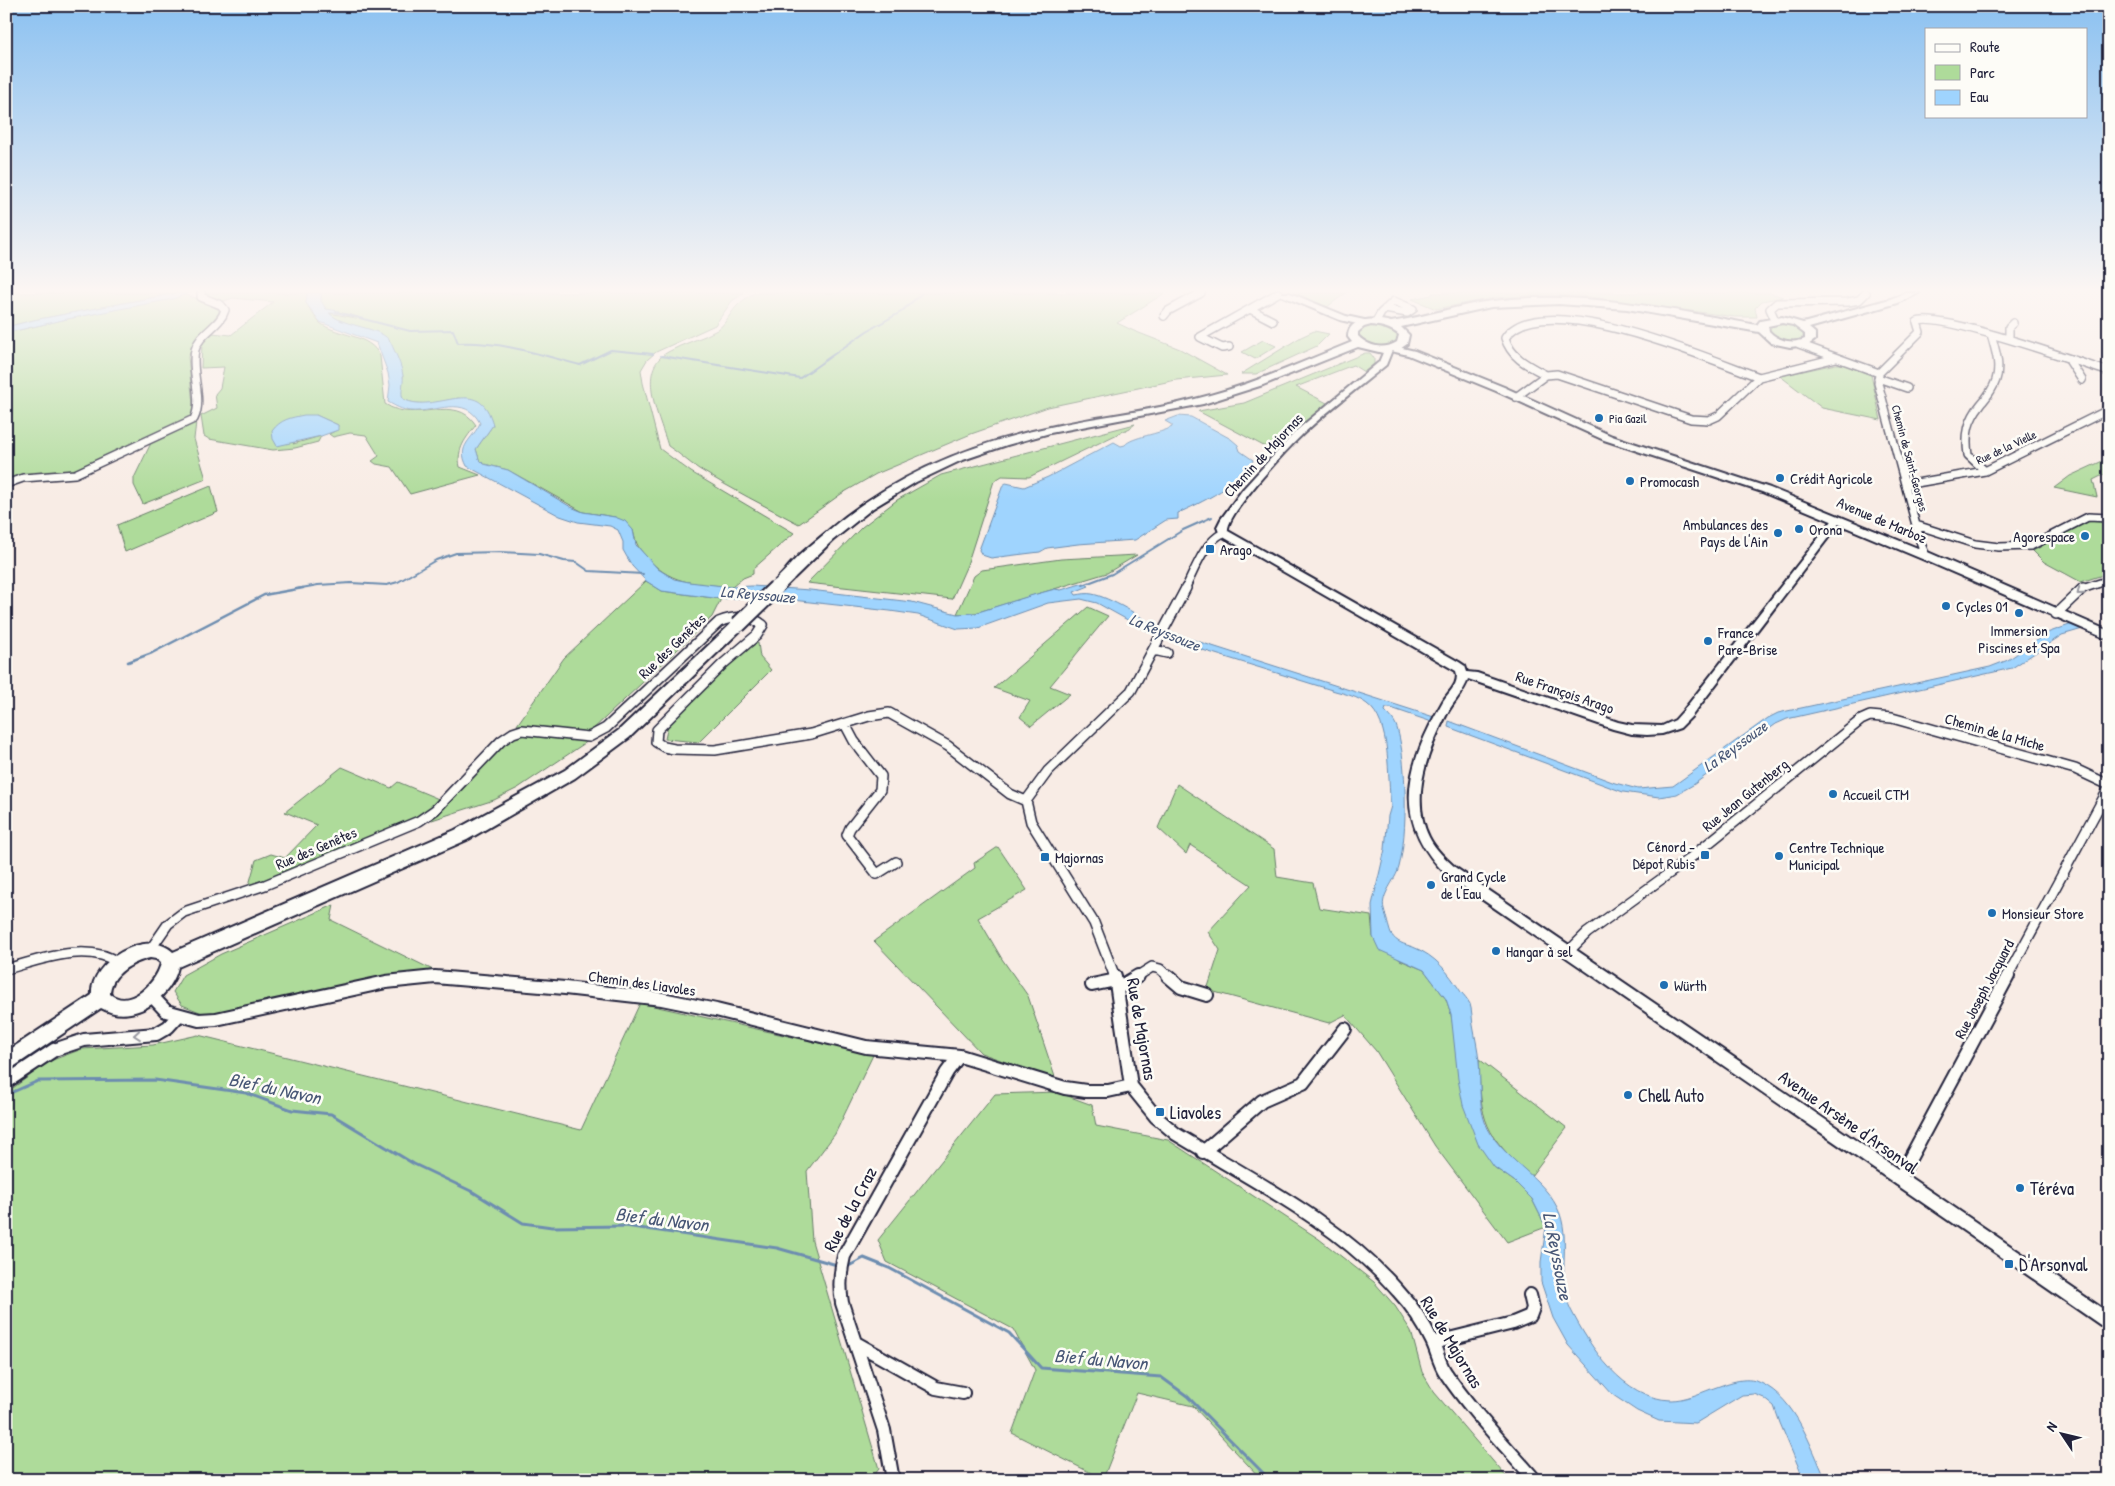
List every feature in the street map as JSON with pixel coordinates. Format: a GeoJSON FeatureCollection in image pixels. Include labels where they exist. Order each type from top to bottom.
{"type":"FeatureCollection","features":[{"type":"Feature","properties":{"kind":"main road"},"geometry":{"type":"LineString","coordinates":[[170,962],[460,835],[570,774],[624,734],[823,542],[870,505],[906,483],[949,463],[988,448],[1036,434],[1199,402],[1240,389],[1309,362]]}},
{"type":"Feature","properties":{"kind":"main road","name":"Avenue de Marboz"},"geometry":{"type":"LineString","coordinates":[[1436,362],[1500,389]]}},
{"type":"Feature","properties":{"kind":"main road","name":"Avenue de Marboz"},"geometry":{"type":"LineString","coordinates":[[1442,362],[1602,436],[1751,484],[1926,556],[2109,636]]}},
{"type":"Feature","properties":{"kind":"main road"},"geometry":{"type":"LineString","coordinates":[[150,950],[167,956],[170,962],[170,970],[166,979],[151,995],[128,1005],[116,1006],[102,998],[103,981],[119,963],[129,956],[150,950]]}},
{"type":"Feature","properties":{"kind":"main road"},"geometry":{"type":"LineString","coordinates":[[6,1063],[102,998]]}},
{"type":"Feature","properties":{"kind":"street"},"geometry":{"type":"LineString","coordinates":[[6,484],[22,478],[75,474],[194,419],[198,411],[194,362]]}},
{"type":"Feature","properties":{"kind":"street"},"geometry":{"type":"LineString","coordinates":[[1379,367],[1380,362]]}},
{"type":"Feature","properties":{"kind":"street","name":"Chemin de Majornas"},"geometry":{"type":"LineString","coordinates":[[1156,645],[1211,540],[1224,532],[1222,527],[1224,521],[1246,491],[1315,419],[1384,362]]}},
{"type":"Feature","properties":{"kind":"street"},"geometry":{"type":"LineString","coordinates":[[1524,362],[1546,375]]}},
{"type":"Feature","properties":{"kind":"street"},"geometry":{"type":"LineString","coordinates":[[1716,362],[1759,378]]}},
{"type":"Feature","properties":{"kind":"street"},"geometry":{"type":"LineString","coordinates":[[1516,397],[1546,375],[1557,374],[1691,419],[1701,420],[1718,416],[1759,378],[1815,362]]}},
{"type":"Feature","properties":{"kind":"street"},"geometry":{"type":"LineString","coordinates":[[1847,362],[1906,388]]}},
{"type":"Feature","properties":{"kind":"street"},"geometry":{"type":"LineString","coordinates":[[1879,376],[1892,362]]}},
{"type":"Feature","properties":{"kind":"street"},"geometry":{"type":"LineString","coordinates":[[1985,471],[1968,455],[1967,429],[1976,410],[1991,391],[1996,379],[1998,362]]}},
{"type":"Feature","properties":{"kind":"street"},"geometry":{"type":"LineString","coordinates":[[2071,362],[2082,380]]}},
{"type":"Feature","properties":{"kind":"street"},"geometry":{"type":"LineString","coordinates":[[2077,362],[2109,372]]}},
{"type":"Feature","properties":{"kind":"street","name":"Chemin de Saint-Georges"},"geometry":{"type":"LineString","coordinates":[[1879,376],[1879,385],[1905,485],[1926,556]]}},
{"type":"Feature","properties":{"kind":"street","name":"Rue de la Vielle"},"geometry":{"type":"LineString","coordinates":[[1905,485],[1985,471],[2104,412],[2109,407]]}},
{"type":"Feature","properties":{"kind":"street"},"geometry":{"type":"LineString","coordinates":[[1916,525],[1975,544],[1999,547],[2031,546],[2088,516],[2109,518]]}},
{"type":"Feature","properties":{"kind":"street","name":"Rue François Arago"},"geometry":{"type":"LineString","coordinates":[[1224,532],[1456,665],[1463,675],[1473,676],[1636,731],[1664,729],[1677,725],[1693,707],[1838,519]]}},
{"type":"Feature","properties":{"kind":"street"},"geometry":{"type":"LineString","coordinates":[[2056,614],[2084,587],[2109,580]]}},
{"type":"Feature","properties":{"kind":"street","name":"Rue des Genêtes"},"geometry":{"type":"LineString","coordinates":[[150,950],[163,929],[184,912],[265,885],[419,821],[435,810],[501,741],[513,732],[522,730],[589,737],[606,728],[661,678],[714,625],[730,617],[756,619],[763,625],[757,635],[722,664],[656,730],[656,742],[664,747],[674,750],[715,750],[810,734],[869,716],[889,713],[948,746],[1010,794],[1026,800]]}},
{"type":"Feature","properties":{"kind":"street"},"geometry":{"type":"LineString","coordinates":[[1026,800],[1048,771],[1131,690],[1140,677],[1156,645],[1167,653]]}},
{"type":"Feature","properties":{"kind":"street","name":"Avenue Arsène d'Arsonval"},"geometry":{"type":"LineString","coordinates":[[1463,675],[1464,680],[1448,702],[1418,772],[1418,822],[1428,846],[1436,857],[1452,872],[2109,1323]]}},
{"type":"Feature","properties":{"kind":"street","name":"Chemin de la Miche"},"geometry":{"type":"LineString","coordinates":[[1870,716],[1892,718],[2076,769],[2109,786]]}},
{"type":"Feature","properties":{"kind":"street","name":"Rue Jean Gutenberg"},"geometry":{"type":"LineString","coordinates":[[1568,952],[1587,933],[1664,879],[1861,720],[1870,716]]}},
{"type":"Feature","properties":{"kind":"street"},"geometry":{"type":"LineString","coordinates":[[845,724],[854,741],[881,776],[882,783],[880,790],[850,828],[847,835],[877,874],[896,862]]}},
{"type":"Feature","properties":{"kind":"street","name":"Rue Joseph Jacquard"},"geometry":{"type":"LineString","coordinates":[[1899,1179],[2109,786]]}},
{"type":"Feature","properties":{"kind":"street","name":"Rue de Majornas"},"geometry":{"type":"LineString","coordinates":[[1026,800],[1031,822],[1094,922],[1105,946],[1117,984],[1131,1086],[1161,1121],[1176,1134],[1203,1152],[1268,1189],[1349,1243],[1398,1290],[1422,1321],[1442,1366],[1455,1387],[1535,1480]]}},
{"type":"Feature","properties":{"kind":"street"},"geometry":{"type":"LineString","coordinates":[[6,969],[80,953],[110,956],[119,963]]}},
{"type":"Feature","properties":{"kind":"street"},"geometry":{"type":"LineString","coordinates":[[1092,985],[1117,984],[1152,967],[1160,969],[1181,987],[1207,994]]}},
{"type":"Feature","properties":{"kind":"street","name":"Chemin des Liavoles"},"geometry":{"type":"LineString","coordinates":[[151,995],[166,1011],[199,1020],[216,1019],[386,982],[435,977],[655,998],[868,1047],[959,1056],[1050,1086],[1094,1093],[1113,1092],[1131,1086]]}},
{"type":"Feature","properties":{"kind":"street"},"geometry":{"type":"LineString","coordinates":[[6,1082],[54,1050],[84,1040],[156,1034],[168,1027],[179,1015]]}},
{"type":"Feature","properties":{"kind":"street"},"geometry":{"type":"LineString","coordinates":[[1203,1152],[1262,1101],[1302,1083],[1345,1029]]}},
{"type":"Feature","properties":{"kind":"street","name":"Rue de la Craz"},"geometry":{"type":"LineString","coordinates":[[894,1480],[883,1427],[856,1343],[842,1307],[839,1273],[844,1256],[947,1072],[959,1056]]}},
{"type":"Feature","properties":{"kind":"street"},"geometry":{"type":"LineString","coordinates":[[1433,1343],[1513,1323],[1530,1316],[1533,1308],[1530,1296]]}},
{"type":"Feature","properties":{"kind":"street"},"geometry":{"type":"LineString","coordinates":[[856,1343],[936,1388],[963,1393]]}},
{"type":"Feature","properties":{"kind":"green space"},"geometry":{"type":"Polygon","coordinates":[[[6,362],[189,362],[193,404],[192,413],[187,419],[71,473],[28,475],[25,473],[10,480],[9,467],[6,465],[6,362]]]}},
{"type":"Feature","properties":{"kind":"green space"},"geometry":{"type":"Polygon","coordinates":[[[201,362],[381,362],[385,404],[397,410],[409,412],[446,409],[457,411],[467,415],[476,425],[465,439],[459,455],[459,461],[460,467],[480,475],[410,494],[392,467],[376,464],[372,461],[379,456],[366,435],[350,433],[333,437],[329,434],[337,430],[338,425],[316,415],[293,444],[321,436],[318,442],[295,448],[273,450],[209,439],[204,436],[201,416],[217,408],[215,394],[220,388],[224,367],[201,368],[201,362]]]}},
{"type":"Feature","properties":{"kind":"green space"},"geometry":{"type":"Polygon","coordinates":[[[394,362],[646,362],[641,370],[643,383],[660,449],[691,472],[794,533],[753,569],[753,574],[743,578],[732,587],[697,584],[677,579],[668,575],[649,560],[637,543],[633,530],[615,517],[583,512],[508,470],[484,464],[479,459],[476,449],[493,425],[459,398],[423,403],[410,402],[403,399],[401,393],[403,376],[394,362]]]}},
{"type":"Feature","properties":{"kind":"green space"},"geometry":{"type":"Polygon","coordinates":[[[657,362],[1204,362],[1227,375],[1176,380],[1048,407],[971,434],[876,474],[841,494],[799,524],[711,476],[668,446],[653,395],[651,382],[657,362]]]}},
{"type":"Feature","properties":{"kind":"green space"},"geometry":{"type":"Polygon","coordinates":[[[1260,362],[1281,362],[1256,374],[1241,374],[1260,362]]]}},
{"type":"Feature","properties":{"kind":"green space"},"geometry":{"type":"Polygon","coordinates":[[[1342,362],[1374,362],[1364,372],[1353,365],[1296,387],[1327,403],[1273,451],[1198,411],[1244,403],[1342,362]]]}},
{"type":"Feature","properties":{"kind":"green space"},"geometry":{"type":"Polygon","coordinates":[[[1836,364],[1845,364],[1871,375],[1881,420],[1822,408],[1780,376],[1836,364]]]}},
{"type":"Feature","properties":{"kind":"green space"},"geometry":{"type":"Polygon","coordinates":[[[196,422],[194,439],[206,479],[143,504],[134,485],[134,478],[152,441],[196,422]]]}},
{"type":"Feature","properties":{"kind":"green space"},"geometry":{"type":"Polygon","coordinates":[[[1135,424],[1029,477],[1002,476],[994,481],[967,565],[952,599],[807,583],[862,527],[897,500],[941,475],[1135,424]]]}},
{"type":"Feature","properties":{"kind":"green space"},"geometry":{"type":"Polygon","coordinates":[[[2109,458],[2109,472],[2093,480],[2097,497],[2054,488],[2070,476],[2109,458]]]}},
{"type":"Feature","properties":{"kind":"green space"},"geometry":{"type":"Polygon","coordinates":[[[211,486],[218,512],[125,552],[117,525],[211,486]]]}},
{"type":"Feature","properties":{"kind":"green space","name":"Agorespace"},"geometry":{"type":"Polygon","coordinates":[[[2088,520],[2109,520],[2109,573],[2081,582],[2044,562],[2033,551],[2088,520]]]}},
{"type":"Feature","properties":{"kind":"green space"},"geometry":{"type":"Polygon","coordinates":[[[1137,555],[1107,573],[975,613],[957,614],[974,576],[982,570],[1061,559],[1137,555]]]}},
{"type":"Feature","properties":{"kind":"green space"},"geometry":{"type":"Polygon","coordinates":[[[646,581],[662,591],[721,599],[712,617],[589,733],[517,725],[564,658],[646,581]]]}},
{"type":"Feature","properties":{"kind":"green space"},"geometry":{"type":"Polygon","coordinates":[[[1088,607],[1108,616],[1050,686],[1070,694],[1031,726],[1020,717],[1030,701],[994,688],[1088,607]]]}},
{"type":"Feature","properties":{"kind":"green space"},"geometry":{"type":"Polygon","coordinates":[[[758,643],[760,657],[771,670],[699,742],[665,739],[668,725],[745,649],[758,643]]]}},
{"type":"Feature","properties":{"kind":"green space"},"geometry":{"type":"Polygon","coordinates":[[[523,732],[588,741],[518,788],[494,800],[432,820],[429,818],[502,744],[523,732]]]}},
{"type":"Feature","properties":{"kind":"green space"},"geometry":{"type":"Polygon","coordinates":[[[342,767],[391,788],[398,782],[441,800],[419,818],[251,887],[249,885],[256,860],[271,854],[285,858],[317,825],[285,812],[342,767]]]}},
{"type":"Feature","properties":{"kind":"green space"},"geometry":{"type":"Polygon","coordinates":[[[1177,784],[1274,849],[1277,877],[1313,883],[1319,908],[1371,916],[1373,937],[1400,960],[1424,970],[1446,999],[1451,1014],[1456,1045],[1494,1167],[1514,1181],[1532,1199],[1546,1227],[1507,1242],[1435,1146],[1376,1051],[1345,1015],[1329,1023],[1207,990],[1220,950],[1208,932],[1251,885],[1190,845],[1186,854],[1158,828],[1177,784]]]}},
{"type":"Feature","properties":{"kind":"green space"},"geometry":{"type":"Polygon","coordinates":[[[998,847],[1027,890],[978,918],[1002,959],[1028,996],[1056,1080],[981,1053],[874,941],[975,868],[974,863],[998,847]]]}},
{"type":"Feature","properties":{"kind":"green space"},"geometry":{"type":"Polygon","coordinates":[[[334,905],[331,920],[433,970],[232,1012],[205,1014],[182,1005],[173,992],[183,975],[221,954],[334,905]]]}},
{"type":"Feature","properties":{"kind":"green space"},"geometry":{"type":"Polygon","coordinates":[[[640,1003],[873,1055],[835,1134],[807,1171],[812,1241],[879,1469],[870,1480],[20,1480],[6,1470],[6,1093],[50,1061],[82,1049],[153,1045],[198,1035],[581,1130],[640,1003]]]}},
{"type":"Feature","properties":{"kind":"green space"},"geometry":{"type":"Polygon","coordinates":[[[1479,1059],[1567,1128],[1531,1176],[1503,1149],[1488,1125],[1481,1098],[1479,1059]]]}},
{"type":"Feature","properties":{"kind":"green space"},"geometry":{"type":"Polygon","coordinates":[[[1057,1092],[1092,1105],[1096,1126],[1168,1140],[1319,1239],[1374,1282],[1395,1306],[1411,1331],[1422,1372],[1434,1392],[1509,1480],[1262,1480],[1193,1406],[1137,1393],[1103,1479],[1012,1433],[1035,1370],[1013,1329],[887,1262],[878,1240],[995,1094],[1057,1092]]]}},
{"type":"Feature","properties":{"kind":"water","name":"La Reyssouze"},"geometry":{"type":"Polygon","coordinates":[[[384,362],[399,362],[403,376],[403,399],[416,403],[429,403],[456,398],[468,398],[478,401],[487,409],[493,425],[476,449],[479,459],[484,464],[508,470],[571,507],[583,512],[615,517],[625,521],[633,530],[636,545],[658,569],[674,579],[732,587],[752,586],[810,590],[912,602],[957,614],[975,613],[1033,595],[1055,589],[1061,590],[1084,583],[1089,586],[1074,592],[1076,595],[1090,594],[1107,599],[1135,613],[1156,628],[1434,717],[1432,722],[1391,708],[1386,708],[1385,711],[1395,723],[1400,742],[1403,759],[1405,817],[1399,867],[1384,898],[1384,909],[1393,937],[1435,960],[1446,971],[1470,1004],[1479,1056],[1481,1100],[1485,1122],[1501,1147],[1544,1189],[1560,1214],[1564,1238],[1564,1287],[1571,1310],[1598,1354],[1623,1381],[1638,1391],[1654,1397],[1671,1400],[1681,1399],[1742,1380],[1755,1381],[1773,1390],[1784,1400],[1801,1425],[1826,1480],[1804,1480],[1774,1406],[1764,1398],[1754,1394],[1742,1395],[1696,1423],[1659,1421],[1637,1411],[1613,1395],[1568,1345],[1553,1318],[1541,1282],[1541,1262],[1546,1227],[1532,1199],[1514,1181],[1494,1167],[1478,1144],[1463,1105],[1458,1079],[1451,1014],[1446,999],[1424,970],[1379,950],[1373,937],[1372,905],[1385,849],[1388,816],[1391,806],[1385,737],[1375,712],[1367,704],[1360,699],[1348,695],[1167,639],[1151,633],[1097,603],[1081,599],[1048,603],[978,628],[958,629],[918,615],[890,611],[783,599],[753,597],[721,599],[662,591],[646,581],[632,566],[623,550],[623,542],[618,530],[610,526],[578,522],[560,516],[467,466],[463,453],[464,448],[480,423],[474,414],[458,407],[421,411],[402,409],[388,402],[390,385],[384,362]]]}},
{"type":"Feature","properties":{"kind":"water"},"geometry":{"type":"Polygon","coordinates":[[[304,415],[316,415],[338,425],[338,430],[277,446],[273,439],[272,431],[275,427],[286,420],[304,415]]]}},
{"type":"Feature","properties":{"kind":"water"},"geometry":{"type":"Polygon","coordinates":[[[1178,416],[1191,417],[1231,439],[1238,445],[1240,451],[1253,460],[1249,468],[1242,476],[1221,491],[1178,513],[1178,519],[1166,520],[1135,540],[1078,544],[1047,548],[1040,552],[991,558],[982,555],[979,550],[1003,485],[1006,483],[1024,487],[1048,477],[1114,442],[1121,446],[1125,445],[1133,440],[1172,427],[1172,425],[1165,421],[1178,416]]]}},
{"type":"Feature","properties":{"kind":"water","name":"La Reyssouze"},"geometry":{"type":"Polygon","coordinates":[[[2075,623],[2086,628],[2062,635],[2012,668],[1787,719],[1776,724],[1693,785],[1677,794],[1659,797],[1623,792],[1448,727],[1449,721],[1615,783],[1638,789],[1673,786],[1768,718],[1778,713],[1990,667],[2008,660],[2047,633],[2075,623]]]}},
{"type":"Feature","properties":{"kind":"waterway"},"geometry":{"type":"LineString","coordinates":[[570,362],[580,365],[585,362]]}},
{"type":"Feature","properties":{"kind":"waterway"},"geometry":{"type":"LineString","coordinates":[[701,362],[800,378],[822,362]]}},
{"type":"Feature","properties":{"kind":"waterway"},"geometry":{"type":"LineString","coordinates":[[1083,585],[1112,574],[1183,530],[1212,517]]}},
{"type":"Feature","properties":{"kind":"waterway"},"geometry":{"type":"LineString","coordinates":[[296,589],[318,585],[351,583],[387,585],[398,582],[436,560],[456,553],[500,552],[539,554],[564,561],[576,562],[589,571],[643,574]]}},
{"type":"Feature","properties":{"kind":"waterway"},"geometry":{"type":"LineString","coordinates":[[128,662],[152,653],[264,595],[303,588]]}},
{"type":"Feature","properties":{"kind":"waterway","name":"Bief du Navon"},"geometry":{"type":"LineString","coordinates":[[6,1095],[38,1081],[155,1080],[246,1093],[292,1110],[331,1114],[414,1164],[473,1192],[523,1223],[552,1227],[625,1226],[777,1248],[837,1265]]}},
{"type":"Feature","properties":{"kind":"waterway","name":"Bief du Navon"},"geometry":{"type":"LineString","coordinates":[[845,1268],[864,1258],[889,1268],[1009,1333],[1041,1368],[1161,1377],[1187,1396],[1270,1480]]}},
{"type":"Feature","properties":{"kind":"place","name":"Pia Gazil"},"geometry":{"type":"Point","coordinates":[1599,418]}},
{"type":"Feature","properties":{"kind":"place","name":"Crédit Agricole"},"geometry":{"type":"Point","coordinates":[1780,478]}},
{"type":"Feature","properties":{"kind":"place","name":"Promocash"},"geometry":{"type":"Point","coordinates":[1630,481]}},
{"type":"Feature","properties":{"kind":"place","name":"Orona"},"geometry":{"type":"Point","coordinates":[1799,529]}},
{"type":"Feature","properties":{"kind":"place","name":"Ambulances des Pays de l'Ain"},"geometry":{"type":"Point","coordinates":[1778,533]}},
{"type":"Feature","properties":{"kind":"place","name":"Agorespace"},"geometry":{"type":"Point","coordinates":[2085,536]}},
{"type":"Feature","properties":{"kind":"place","name":"Arago"},"geometry":{"type":"Point","coordinates":[1210,549]}},
{"type":"Feature","properties":{"kind":"place","name":"Cycles 01"},"geometry":{"type":"Point","coordinates":[1946,606]}},
{"type":"Feature","properties":{"kind":"place","name":"Immersion Piscines et Spa"},"geometry":{"type":"Point","coordinates":[2019,613]}},
{"type":"Feature","properties":{"kind":"place","name":"France Pare-Brise"},"geometry":{"type":"Point","coordinates":[1708,641]}},
{"type":"Feature","properties":{"kind":"place","name":"Accueil CTM"},"geometry":{"type":"Point","coordinates":[1833,794]}},
{"type":"Feature","properties":{"kind":"place","name":"Cénord - Dépot Rubis"},"geometry":{"type":"Point","coordinates":[1705,855]}},
{"type":"Feature","properties":{"kind":"place","name":"Centre Technique Municipal"},"geometry":{"type":"Point","coordinates":[1779,856]}},
{"type":"Feature","properties":{"kind":"place","name":"Majornas"},"geometry":{"type":"Point","coordinates":[1045,857]}},
{"type":"Feature","properties":{"kind":"place","name":"Grand Cycle de l'Eau"},"geometry":{"type":"Point","coordinates":[1431,885]}},
{"type":"Feature","properties":{"kind":"place","name":"Monsieur Store"},"geometry":{"type":"Point","coordinates":[1992,913]}},
{"type":"Feature","properties":{"kind":"place","name":"Hangar à sel"},"geometry":{"type":"Point","coordinates":[1496,951]}},
{"type":"Feature","properties":{"kind":"place","name":"Würth"},"geometry":{"type":"Point","coordinates":[1664,985]}},
{"type":"Feature","properties":{"kind":"place","name":"Chell Auto"},"geometry":{"type":"Point","coordinates":[1628,1095]}},
{"type":"Feature","properties":{"kind":"place","name":"Liavoles"},"geometry":{"type":"Point","coordinates":[1160,1112]}},
{"type":"Feature","properties":{"kind":"place","name":"Téréva"},"geometry":{"type":"Point","coordinates":[2020,1188]}},
{"type":"Feature","properties":{"kind":"place","name":"D'Arsonval"},"geometry":{"type":"Point","coordinates":[2009,1264]}}]}
